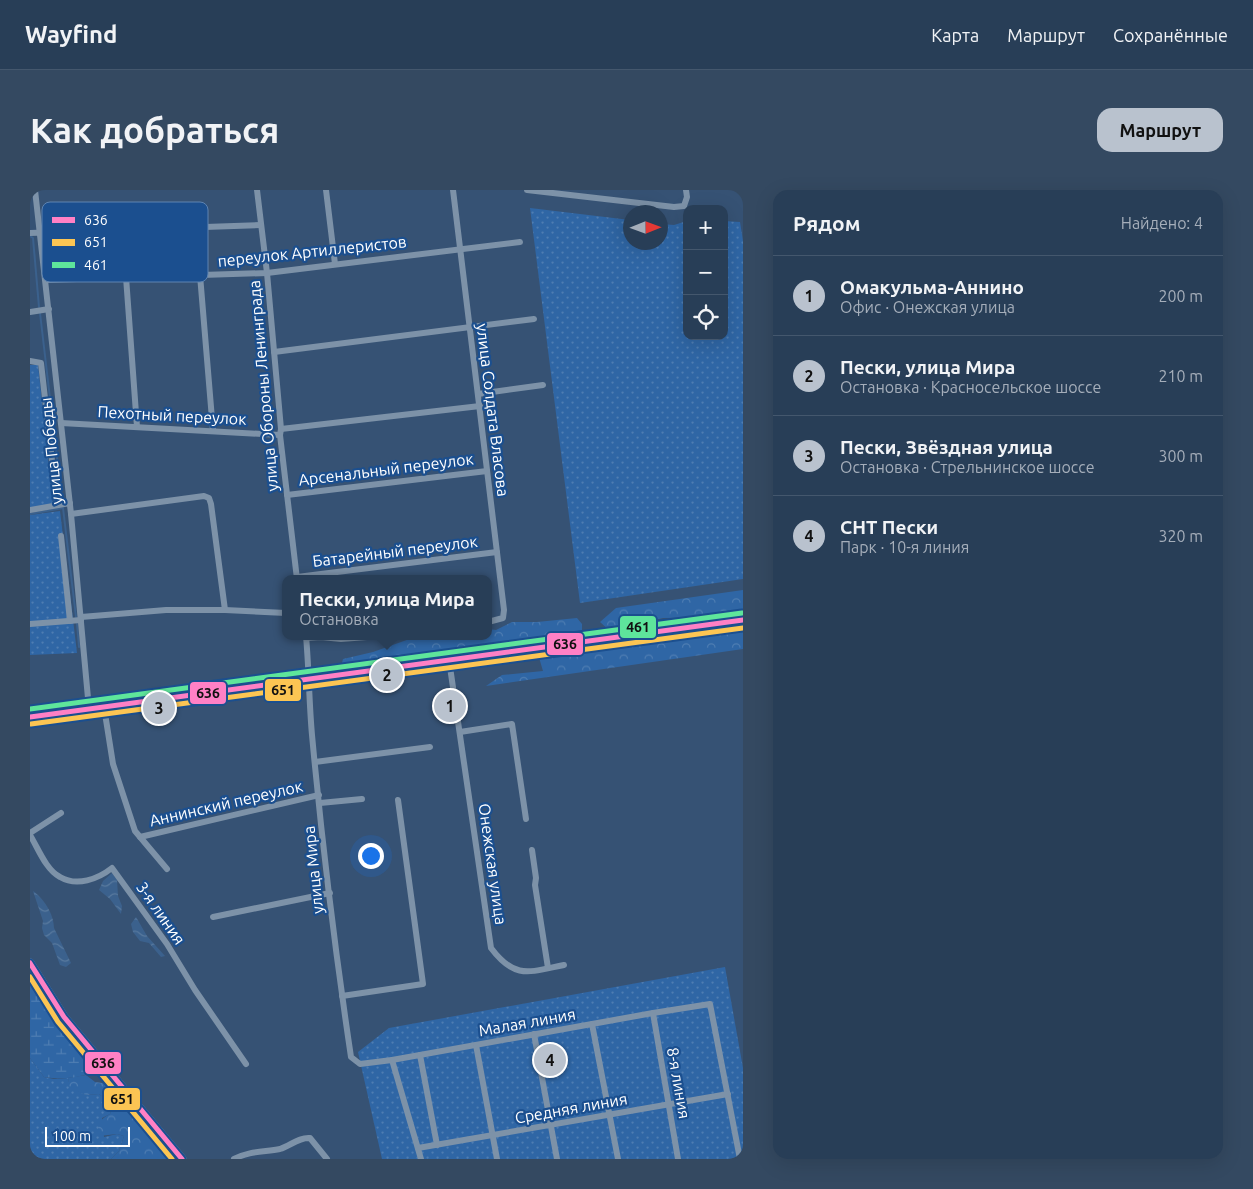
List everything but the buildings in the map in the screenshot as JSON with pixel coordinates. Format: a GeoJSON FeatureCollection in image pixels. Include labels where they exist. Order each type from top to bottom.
{"type":"FeatureCollection","features":[{"type":"Feature","properties":{"kind":"main road"},"geometry":{"type":"LineString","coordinates":[[30,716],[743,620]]}},
{"type":"Feature","properties":{"kind":"main road"},"geometry":{"type":"LineString","coordinates":[[30,963],[64,1016],[182,1159]]}},
{"type":"Feature","properties":{"kind":"street","name":"улица Победы"},"geometry":{"type":"LineString","coordinates":[[35,190],[42,247]]}},
{"type":"Feature","properties":{"kind":"street","name":"улица Обороны Ленинграда"},"geometry":{"type":"LineString","coordinates":[[256,190],[267,273],[287,495],[297,575]]}},
{"type":"Feature","properties":{"kind":"street"},"geometry":{"type":"LineString","coordinates":[[326,190],[335,264]]}},
{"type":"Feature","properties":{"kind":"street","name":"улица Солдата Власова"},"geometry":{"type":"LineString","coordinates":[[453,190],[504,610],[503,618],[492,621]]}},
{"type":"Feature","properties":{"kind":"street"},"geometry":{"type":"LineString","coordinates":[[527,190],[674,207],[684,206],[687,197],[686,190]]}},
{"type":"Feature","properties":{"kind":"street"},"geometry":{"type":"LineString","coordinates":[[208,226],[260,225]]}},
{"type":"Feature","properties":{"kind":"street"},"geometry":{"type":"LineString","coordinates":[[30,233],[40,231]]}},
{"type":"Feature","properties":{"kind":"street","name":"переулок Артиллеристов"},"geometry":{"type":"LineString","coordinates":[[208,275],[267,273],[520,242]]}},
{"type":"Feature","properties":{"kind":"street","name":"улица Победы"},"geometry":{"type":"LineString","coordinates":[[46,282],[70,502],[89,709]]}},
{"type":"Feature","properties":{"kind":"street"},"geometry":{"type":"LineString","coordinates":[[126,282],[137,426]]}},
{"type":"Feature","properties":{"kind":"street"},"geometry":{"type":"LineString","coordinates":[[201,282],[213,431]]}},
{"type":"Feature","properties":{"kind":"street"},"geometry":{"type":"LineString","coordinates":[[30,312],[49,309]]}},
{"type":"Feature","properties":{"kind":"street"},"geometry":{"type":"LineString","coordinates":[[274,352],[534,320]]}},
{"type":"Feature","properties":{"kind":"street"},"geometry":{"type":"LineString","coordinates":[[30,361],[41,363],[57,505]]}},
{"type":"Feature","properties":{"kind":"street"},"geometry":{"type":"LineString","coordinates":[[478,394],[543,385]]}},
{"type":"Feature","properties":{"kind":"street","name":"Пехотный переулок"},"geometry":{"type":"LineString","coordinates":[[61,423],[213,431],[281,432],[480,406]]}},
{"type":"Feature","properties":{"kind":"street","name":"Арсенальный переулок"},"geometry":{"type":"LineString","coordinates":[[287,495],[487,472]]}},
{"type":"Feature","properties":{"kind":"street"},"geometry":{"type":"LineString","coordinates":[[71,514],[204,496],[209,498],[225,610]]}},
{"type":"Feature","properties":{"kind":"street"},"geometry":{"type":"LineString","coordinates":[[30,510],[70,502]]}},
{"type":"Feature","properties":{"kind":"street"},"geometry":{"type":"LineString","coordinates":[[61,536],[70,621]]}},
{"type":"Feature","properties":{"kind":"street","name":"Батарейный переулок"},"geometry":{"type":"LineString","coordinates":[[320,575],[497,552]]}},
{"type":"Feature","properties":{"kind":"street"},"geometry":{"type":"LineString","coordinates":[[30,624],[166,610],[282,613]]}},
{"type":"Feature","properties":{"kind":"street","name":"улица Мира"},"geometry":{"type":"LineString","coordinates":[[306,640],[312,679],[312,733],[315,762],[342,996],[351,1057]]}},
{"type":"Feature","properties":{"kind":"street","name":"Онежская улица"},"geometry":{"type":"LineString","coordinates":[[449,660],[492,948],[500,959],[513,970],[523,972],[564,965]]}},
{"type":"Feature","properties":{"kind":"street"},"geometry":{"type":"LineString","coordinates":[[104,707],[113,764],[132,823],[140,837],[167,869]]}},
{"type":"Feature","properties":{"kind":"street"},"geometry":{"type":"LineString","coordinates":[[460,732],[512,724],[526,819]]}},
{"type":"Feature","properties":{"kind":"street"},"geometry":{"type":"LineString","coordinates":[[315,762],[430,747]]}},
{"type":"Feature","properties":{"kind":"street","name":"Аннинский переулок"},"geometry":{"type":"LineString","coordinates":[[140,837],[319,795]]}},
{"type":"Feature","properties":{"kind":"street"},"geometry":{"type":"LineString","coordinates":[[320,803],[362,799]]}},
{"type":"Feature","properties":{"kind":"street"},"geometry":{"type":"LineString","coordinates":[[342,996],[422,984],[398,800]]}},
{"type":"Feature","properties":{"kind":"street"},"geometry":{"type":"LineString","coordinates":[[30,834],[61,813]]}},
{"type":"Feature","properties":{"kind":"street","name":"3-я линия"},"geometry":{"type":"LineString","coordinates":[[30,834],[50,868],[60,877],[83,882],[94,879],[112,868],[167,944],[195,990],[246,1064]]}},
{"type":"Feature","properties":{"kind":"street"},"geometry":{"type":"LineString","coordinates":[[532,850],[536,878],[535,885],[548,968]]}},
{"type":"Feature","properties":{"kind":"street"},"geometry":{"type":"LineString","coordinates":[[213,918],[330,893]]}},
{"type":"Feature","properties":{"kind":"street","name":"Малая линия"},"geometry":{"type":"LineString","coordinates":[[351,1057],[360,1064],[392,1060],[710,1004],[728,1094]]}},
{"type":"Feature","properties":{"kind":"street","name":"8-я линия"},"geometry":{"type":"LineString","coordinates":[[653,1013],[678,1159]]}},
{"type":"Feature","properties":{"kind":"street"},"geometry":{"type":"LineString","coordinates":[[592,1024],[618,1159]]}},
{"type":"Feature","properties":{"kind":"street"},"geometry":{"type":"LineString","coordinates":[[534,1034],[557,1159]]}},
{"type":"Feature","properties":{"kind":"street"},"geometry":{"type":"LineString","coordinates":[[476,1045],[497,1159]]}},
{"type":"Feature","properties":{"kind":"street"},"geometry":{"type":"LineString","coordinates":[[420,1055],[437,1145]]}},
{"type":"Feature","properties":{"kind":"street"},"geometry":{"type":"LineString","coordinates":[[392,1060],[422,1159]]}},
{"type":"Feature","properties":{"kind":"street"},"geometry":{"type":"LineString","coordinates":[[728,1094],[740,1159]]}},
{"type":"Feature","properties":{"kind":"street","name":"Средняя линия"},"geometry":{"type":"LineString","coordinates":[[418,1148],[728,1094]]}},
{"type":"Feature","properties":{"kind":"street"},"geometry":{"type":"LineString","coordinates":[[234,1159],[246,1153],[281,1149],[304,1137],[310,1138],[327,1159]]}},
{"type":"Feature","properties":{"kind":"green space"},"geometry":{"type":"Polygon","coordinates":[[[530,208],[623,219],[623,250],[668,250],[668,225],[683,222],[683,340],[728,340],[728,221],[740,222],[743,241],[743,579],[580,603],[530,208]]]}},
{"type":"Feature","properties":{"kind":"green space"},"geometry":{"type":"Polygon","coordinates":[[[30,365],[38,365],[53,504],[30,508],[30,365]]]}},
{"type":"Feature","properties":{"kind":"green space"},"geometry":{"type":"Polygon","coordinates":[[[60,511],[77,653],[30,655],[30,515],[60,511]]]}},
{"type":"Feature","properties":{"kind":"green space"},"geometry":{"type":"Polygon","coordinates":[[[743,590],[743,614],[726,617],[663,618],[638,624],[620,633],[610,631],[600,622],[616,608],[743,590]]]}},
{"type":"Feature","properties":{"kind":"green space"},"geometry":{"type":"Polygon","coordinates":[[[577,618],[582,624],[582,633],[568,639],[347,668],[342,663],[343,659],[373,652],[407,640],[492,640],[492,630],[496,630],[512,622],[537,622],[577,618]]]}},
{"type":"Feature","properties":{"kind":"green space"},"geometry":{"type":"Polygon","coordinates":[[[743,626],[743,649],[486,686],[502,675],[543,671],[538,654],[743,626]]]}},
{"type":"Feature","properties":{"kind":"green space"},"geometry":{"type":"Polygon","coordinates":[[[725,967],[743,1068],[743,1159],[382,1159],[358,1052],[389,1028],[725,967]]]}},
{"type":"Feature","properties":{"kind":"green space"},"geometry":{"type":"Polygon","coordinates":[[[30,981],[66,1029],[75,1046],[85,1051],[99,1069],[86,1075],[75,1077],[44,1077],[30,1058],[30,981]]]}},
{"type":"Feature","properties":{"kind":"green space"},"geometry":{"type":"Polygon","coordinates":[[[30,1058],[44,1077],[54,1079],[68,1078],[70,1087],[86,1095],[99,1094],[113,1105],[110,1114],[102,1118],[104,1137],[117,1134],[124,1136],[119,1151],[111,1159],[30,1159],[30,1058]]]}},
{"type":"Feature","properties":{"kind":"green space"},"geometry":{"type":"Polygon","coordinates":[[[86,1075],[95,1082],[110,1084],[127,1100],[175,1159],[111,1159],[119,1151],[124,1136],[117,1134],[99,1136],[98,1129],[101,1120],[110,1114],[113,1105],[99,1094],[86,1095],[74,1090],[70,1092],[68,1078],[86,1075]]]}},
{"type":"Feature","properties":{"kind":"water"},"geometry":{"type":"Polygon","coordinates":[[[112,873],[117,880],[118,896],[122,906],[121,914],[110,899],[99,890],[103,881],[112,873]]]}},
{"type":"Feature","properties":{"kind":"water"},"geometry":{"type":"Polygon","coordinates":[[[33,891],[41,898],[50,912],[54,928],[71,963],[66,967],[60,965],[52,943],[44,935],[43,921],[33,891]]]}},
{"type":"Feature","properties":{"kind":"water"},"geometry":{"type":"Polygon","coordinates":[[[136,917],[147,936],[165,956],[161,957],[149,943],[140,941],[133,932],[131,924],[136,917]]]}},
{"type":"Feature","properties":{"kind":"waterway"},"geometry":{"type":"LineString","coordinates":[[30,236],[33,238],[39,307]]}},
{"type":"Feature","properties":{"kind":"waterway"},"geometry":{"type":"LineString","coordinates":[[40,313],[62,501]]}},
{"type":"Feature","properties":{"kind":"waterway"},"geometry":{"type":"LineString","coordinates":[[30,514],[63,508],[76,617]]}},
{"type":"Feature","properties":{"kind":"waterway"},"geometry":{"type":"LineString","coordinates":[[77,624],[79,647]]}},
{"type":"Feature","properties":{"kind":"transit line","name":"461"},"geometry":{"type":"LineString","coordinates":[[30,709],[742,613]]}},
{"type":"Feature","properties":{"kind":"transit line","name":"636"},"geometry":{"type":"LineString","coordinates":[[30,717],[743,620]]}},
{"type":"Feature","properties":{"kind":"transit line","name":"651"},"geometry":{"type":"LineString","coordinates":[[31,724],[743,628]]}},
{"type":"Feature","properties":{"kind":"transit line","name":"636"},"geometry":{"type":"LineString","coordinates":[[30,963],[64,1017],[182,1159]]}},
{"type":"Feature","properties":{"kind":"transit line","name":"651"},"geometry":{"type":"LineString","coordinates":[[30,977],[58,1022],[172,1159]]}},
{"type":"Feature","properties":{"kind":"place","name":"Пески, улица Мира"},"geometry":{"type":"Point","coordinates":[387,675]}},
{"type":"Feature","properties":{"kind":"place","name":"Омакульма-Аннино"},"geometry":{"type":"Point","coordinates":[450,706]}},
{"type":"Feature","properties":{"kind":"place","name":"Пески, Звёздная улица"},"geometry":{"type":"Point","coordinates":[159,708]}},
{"type":"Feature","properties":{"kind":"place","name":"СНТ Пески"},"geometry":{"type":"Point","coordinates":[550,1060]}}]}
